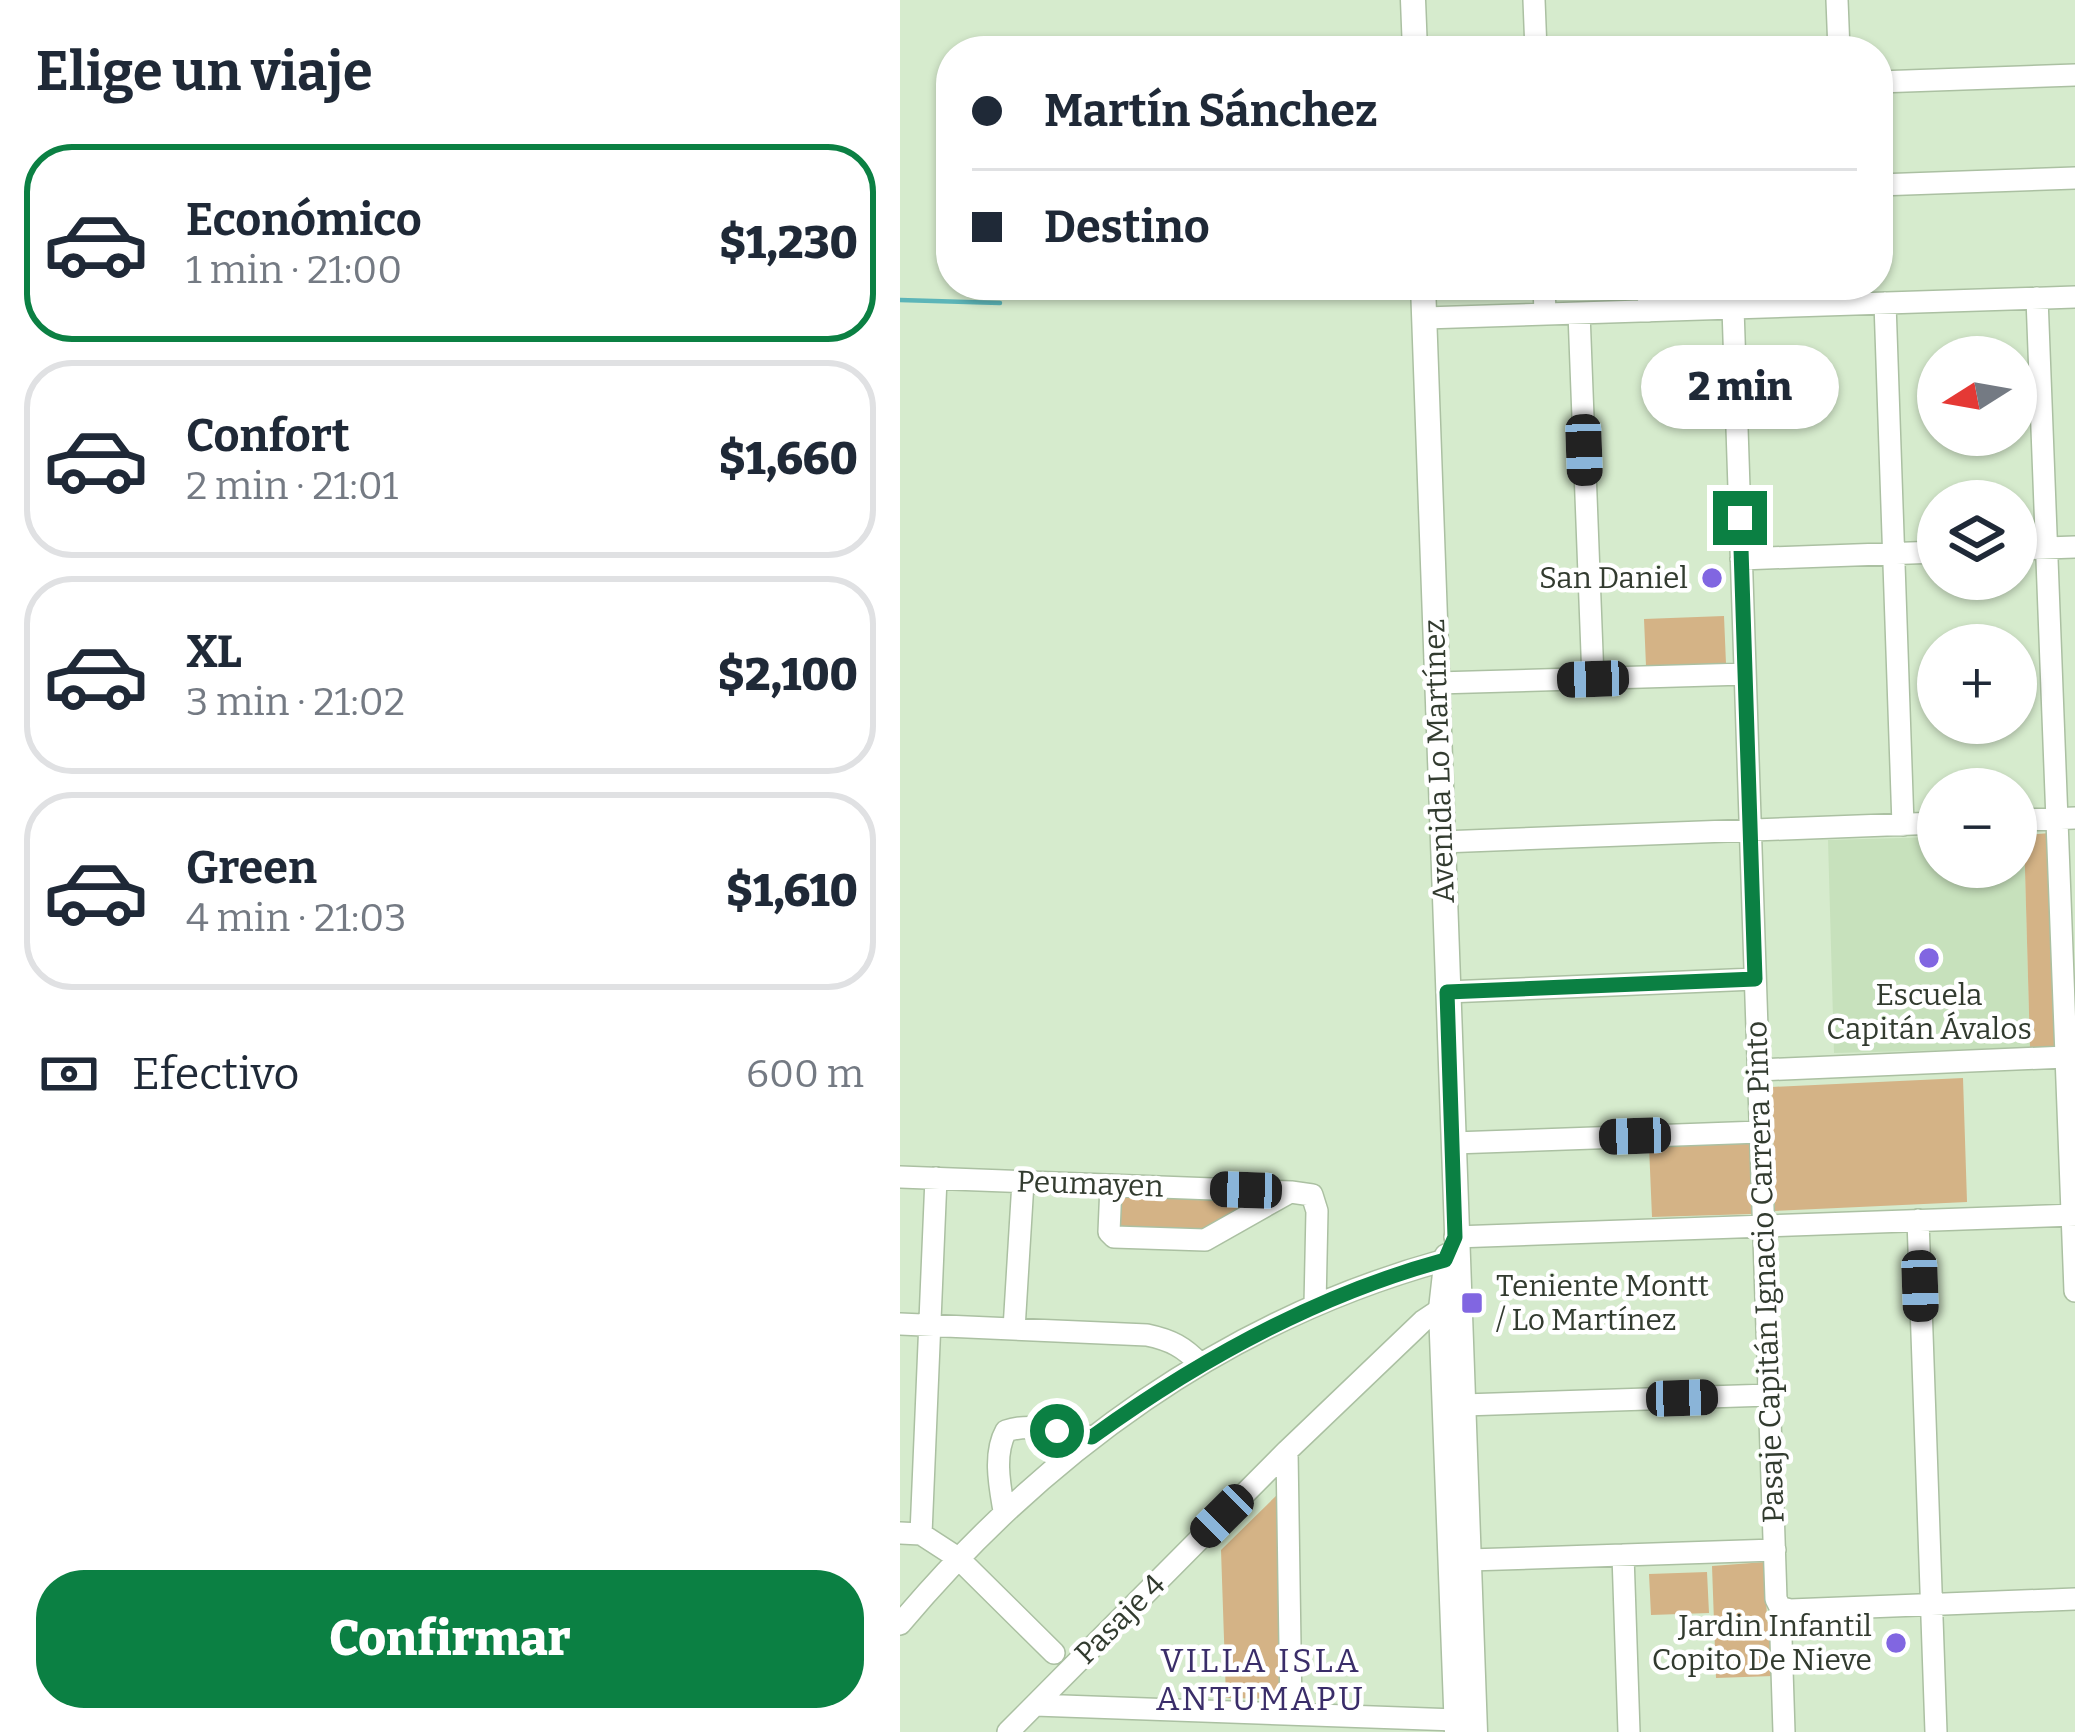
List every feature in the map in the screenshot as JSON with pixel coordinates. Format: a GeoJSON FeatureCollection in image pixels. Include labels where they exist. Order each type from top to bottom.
{"type":"FeatureCollection","features":[{"type":"Feature","properties":{"kind":"main road"},"geometry":{"type":"LineString","coordinates":[[1413,0],[1414,36]]}},
{"type":"Feature","properties":{"kind":"main road","name":"Avenida Lo Martínez"},"geometry":{"type":"LineString","coordinates":[[1424,300],[1453,1143],[1450,1248],[1469,1560],[1462,1728]]}},
{"type":"Feature","properties":{"kind":"main road","name":"Avenida Lo Martínez"},"geometry":{"type":"LineString","coordinates":[[1450,1248],[1441,1309],[1462,1728]]}},
{"type":"Feature","properties":{"kind":"street"},"geometry":{"type":"LineString","coordinates":[[1534,0],[1535,36]]}},
{"type":"Feature","properties":{"kind":"street"},"geometry":{"type":"LineString","coordinates":[[1837,0],[1838,36]]}},
{"type":"Feature","properties":{"kind":"street"},"geometry":{"type":"LineString","coordinates":[[1893,81],[2075,75]]}},
{"type":"Feature","properties":{"kind":"street"},"geometry":{"type":"LineString","coordinates":[[1893,184],[2075,178]]}},
{"type":"Feature","properties":{"kind":"street"},"geometry":{"type":"LineString","coordinates":[[1871,300],[2075,297]]}},
{"type":"Feature","properties":{"kind":"street"},"geometry":{"type":"LineString","coordinates":[[2037,298],[2051,664],[2066,818],[2066,1057],[2075,1291]]}},
{"type":"Feature","properties":{"kind":"street"},"geometry":{"type":"LineString","coordinates":[[1545,300],[1545,314]]}},
{"type":"Feature","properties":{"kind":"street"},"geometry":{"type":"LineString","coordinates":[[1649,300],[1649,311]]}},
{"type":"Feature","properties":{"kind":"street"},"geometry":{"type":"LineString","coordinates":[[1425,318],[1733,308],[1803,300]]}},
{"type":"Feature","properties":{"kind":"street"},"geometry":{"type":"LineString","coordinates":[[1886,303],[1903,825]]}},
{"type":"Feature","properties":{"kind":"street","name":"Pasaje Capitán Ignacio Carrera Pinto"},"geometry":{"type":"LineString","coordinates":[[1733,308],[1784,1732]]}},
{"type":"Feature","properties":{"kind":"street"},"geometry":{"type":"LineString","coordinates":[[1579,313],[1593,679]]}},
{"type":"Feature","properties":{"kind":"street"},"geometry":{"type":"LineString","coordinates":[[2037,548],[2075,547]]}},
{"type":"Feature","properties":{"kind":"street"},"geometry":{"type":"LineString","coordinates":[[1741,559],[1917,553]]}},
{"type":"Feature","properties":{"kind":"street"},"geometry":{"type":"LineString","coordinates":[[2051,664],[2075,664]]}},
{"type":"Feature","properties":{"kind":"street"},"geometry":{"type":"LineString","coordinates":[[1437,683],[1745,674]]}},
{"type":"Feature","properties":{"kind":"street"},"geometry":{"type":"LineString","coordinates":[[1442,842],[1917,824]]}},
{"type":"Feature","properties":{"kind":"street"},"geometry":{"type":"LineString","coordinates":[[1447,992],[1755,979]]}},
{"type":"Feature","properties":{"kind":"street"},"geometry":{"type":"LineString","coordinates":[[1758,1070],[2066,1057]]}},
{"type":"Feature","properties":{"kind":"street"},"geometry":{"type":"LineString","coordinates":[[1453,1143],[1760,1132]]}},
{"type":"Feature","properties":{"kind":"street","name":"Peumayen"},"geometry":{"type":"LineString","coordinates":[[900,1177],[1291,1192]]}},
{"type":"Feature","properties":{"kind":"street"},"geometry":{"type":"LineString","coordinates":[[936,1178],[930,1325],[911,1533],[958,1558],[1054,1653]]}},
{"type":"Feature","properties":{"kind":"street"},"geometry":{"type":"LineString","coordinates":[[1014,1329],[1024,1182]]}},
{"type":"Feature","properties":{"kind":"street"},"geometry":{"type":"LineString","coordinates":[[1111,1185],[1109,1232],[1114,1237],[1205,1240],[1291,1192],[1312,1196],[1316,1203],[1316,1306]]}},
{"type":"Feature","properties":{"kind":"street"},"geometry":{"type":"LineString","coordinates":[[900,1624],[1004,1511],[1092,1437],[1201,1364],[1276,1323],[1450,1248],[1763,1226],[2074,1215]]}},
{"type":"Feature","properties":{"kind":"street"},"geometry":{"type":"LineString","coordinates":[[1918,1220],[1936,1732]]}},
{"type":"Feature","properties":{"kind":"street","name":"Pasaje 4"},"geometry":{"type":"LineString","coordinates":[[1008,1732],[1287,1451],[1441,1309]]}},
{"type":"Feature","properties":{"kind":"street"},"geometry":{"type":"LineString","coordinates":[[900,1324],[1147,1335],[1185,1348],[1201,1364]]}},
{"type":"Feature","properties":{"kind":"street"},"geometry":{"type":"LineString","coordinates":[[1463,1406],[1769,1395]]}},
{"type":"Feature","properties":{"kind":"street"},"geometry":{"type":"LineString","coordinates":[[1004,1511],[1000,1460],[1006,1431],[1017,1427],[1092,1437]]}},
{"type":"Feature","properties":{"kind":"street"},"geometry":{"type":"LineString","coordinates":[[1287,1451],[1291,1712]]}},
{"type":"Feature","properties":{"kind":"street"},"geometry":{"type":"LineString","coordinates":[[1469,1560],[1774,1550]]}},
{"type":"Feature","properties":{"kind":"street"},"geometry":{"type":"LineString","coordinates":[[1623,1555],[1629,1732]]}},
{"type":"Feature","properties":{"kind":"street"},"geometry":{"type":"LineString","coordinates":[[1780,1607],[2075,1599]]}},
{"type":"Feature","properties":{"kind":"street"},"geometry":{"type":"LineString","coordinates":[[1035,1705],[1240,1721],[1291,1712],[1462,1728]]}},
{"type":"Feature","properties":{"kind":"shaded area"},"geometry":{"type":"Polygon","coordinates":[[[1724,616],[1726,664],[1646,666],[1644,619],[1724,616]]]}},
{"type":"Feature","properties":{"kind":"shaded area"},"geometry":{"type":"Polygon","coordinates":[[[2050,833],[2053,1051],[2030,1048],[2025,888],[2037,888],[2037,834],[2050,833]]]}},
{"type":"Feature","properties":{"kind":"shaded area","name":"Escuela Capitán Ávalos"},"geometry":{"type":"Polygon","coordinates":[[[1917,838],[1917,888],[2025,888],[2030,1048],[1834,1053],[1828,840],[1917,838]]]}},
{"type":"Feature","properties":{"kind":"shaded area"},"geometry":{"type":"Polygon","coordinates":[[[1963,1078],[1967,1202],[1775,1211],[1772,1087],[1963,1078]]]}},
{"type":"Feature","properties":{"kind":"shaded area"},"geometry":{"type":"Polygon","coordinates":[[[1750,1143],[1752,1214],[1652,1217],[1649,1146],[1750,1143]]]}},
{"type":"Feature","properties":{"kind":"shaded area"},"geometry":{"type":"Polygon","coordinates":[[[1121,1197],[1256,1202],[1203,1233],[1117,1227],[1121,1197]]]}},
{"type":"Feature","properties":{"kind":"shaded area"},"geometry":{"type":"Polygon","coordinates":[[[1278,1494],[1281,1699],[1226,1698],[1221,1550],[1278,1494]]]}},
{"type":"Feature","properties":{"kind":"shaded area"},"geometry":{"type":"Polygon","coordinates":[[[1765,1562],[1767,1621],[1774,1629],[1773,1676],[1716,1678],[1712,1566],[1765,1562]]]}},
{"type":"Feature","properties":{"kind":"shaded area"},"geometry":{"type":"Polygon","coordinates":[[[1707,1572],[1709,1613],[1651,1615],[1649,1574],[1707,1572]]]}},
{"type":"Feature","properties":{"kind":"waterway"},"geometry":{"type":"LineString","coordinates":[[900,300],[1000,303]]}},
{"type":"Feature","properties":{"kind":"place","name":"San Daniel"},"geometry":{"type":"Point","coordinates":[1712,578]}},
{"type":"Feature","properties":{"kind":"place","name":"Escuela Capitán Ávalos"},"geometry":{"type":"Point","coordinates":[1929,958]}},
{"type":"Feature","properties":{"kind":"place","name":"Teniente Montt / Lo Martínez"},"geometry":{"type":"Point","coordinates":[1472,1303]}},
{"type":"Feature","properties":{"kind":"place","name":"Jardin Infantil Copito De Nieve"},"geometry":{"type":"Point","coordinates":[1896,1643]}},
{"type":"Feature","properties":{"kind":"district","name":"VILLA ISLA ANTUMAPU"},"geometry":{"type":"Point","coordinates":[1261,1679]}},
{"type":"Feature","properties":{"kind":"route"},"geometry":{"type":"LineString","coordinates":[[1057,1431],[1092,1437],[1201,1364],[1276,1323],[1382,1279],[1445,1260],[1455,1237],[1447,992],[1755,979],[1740,518]]}}]}
